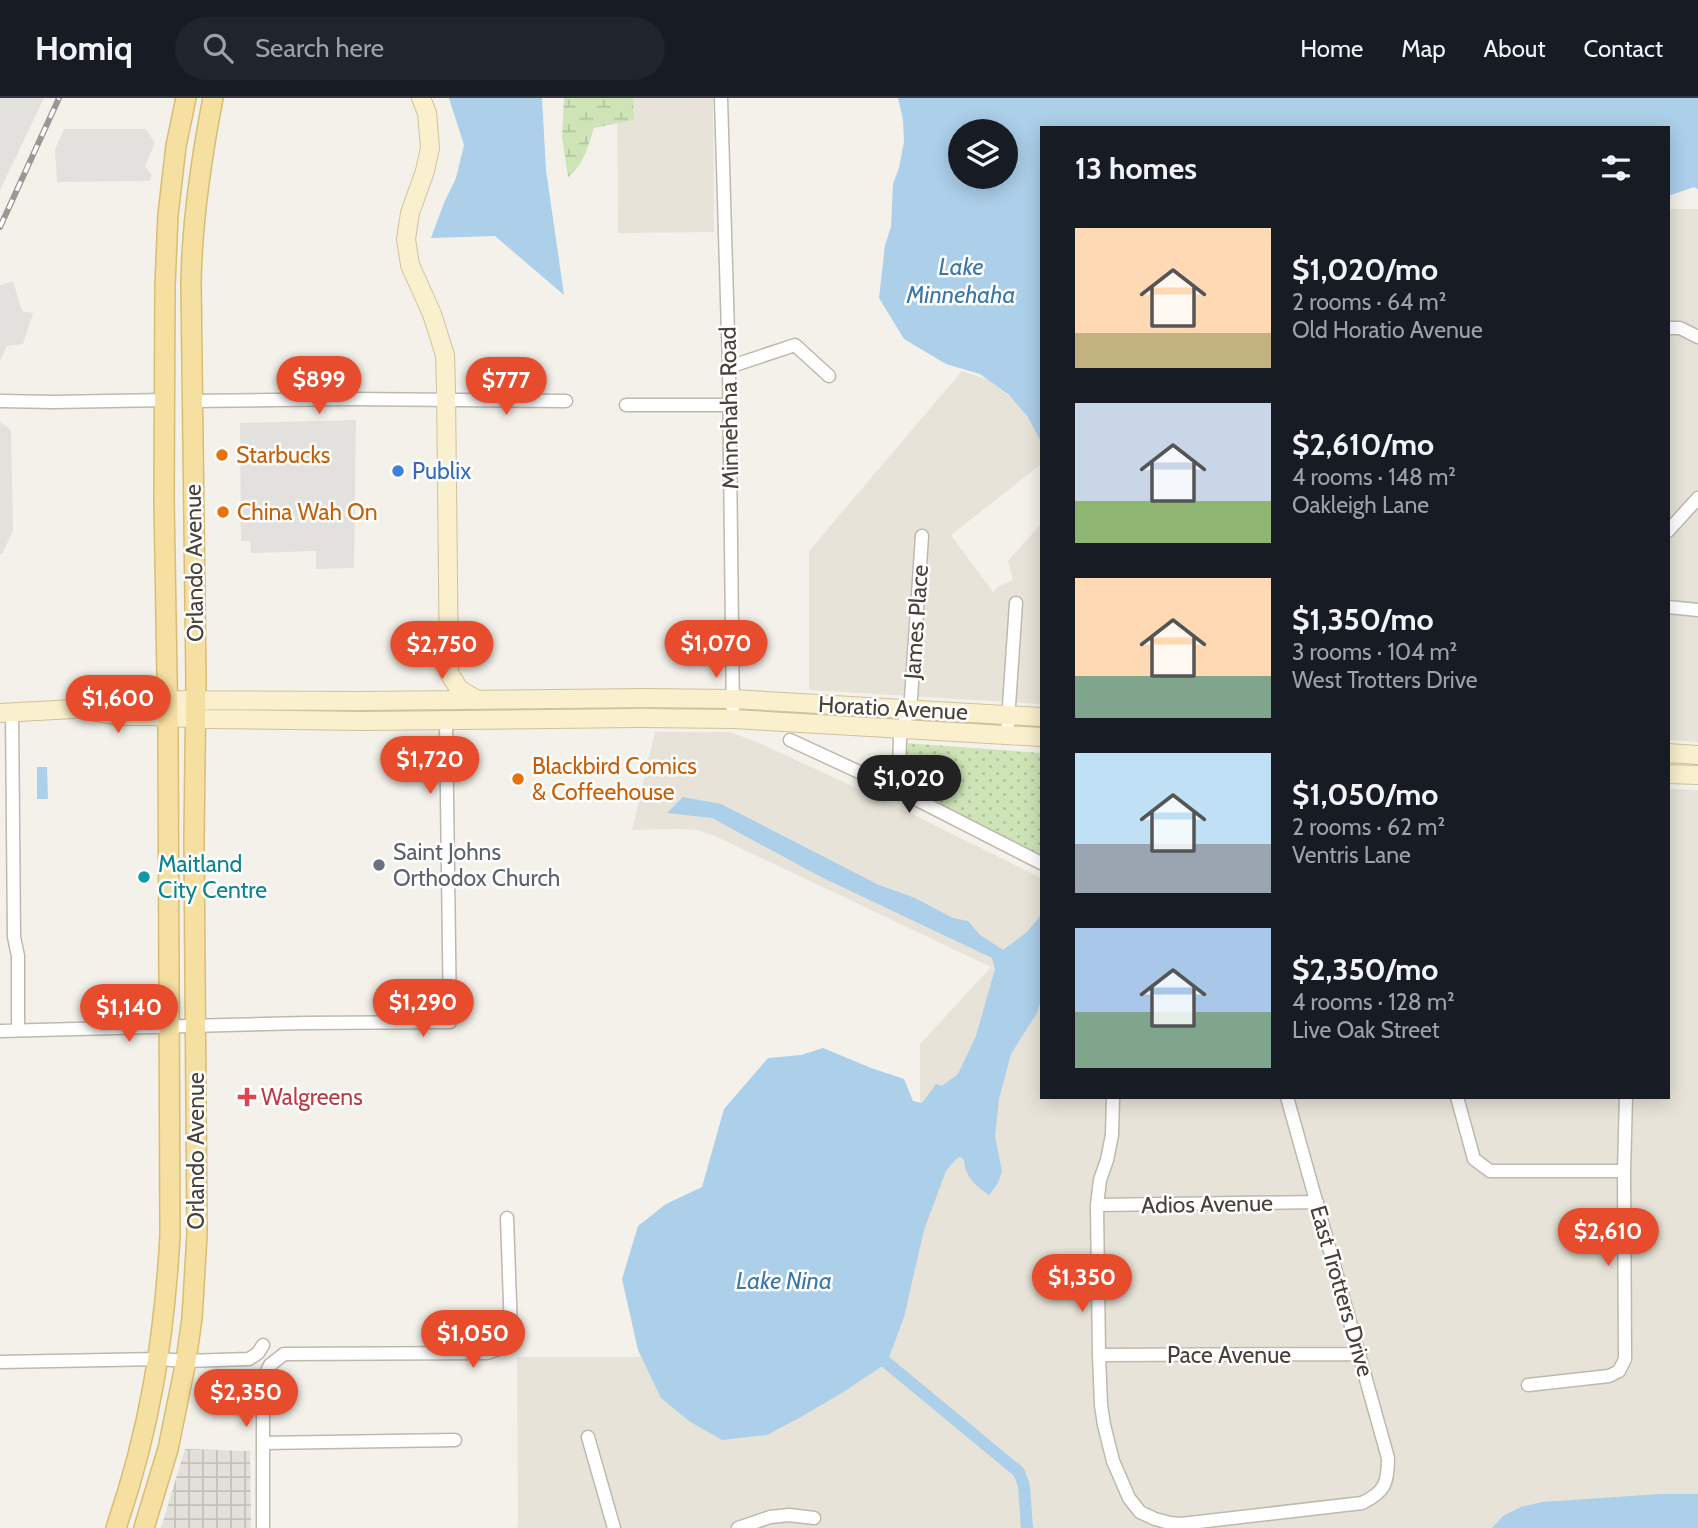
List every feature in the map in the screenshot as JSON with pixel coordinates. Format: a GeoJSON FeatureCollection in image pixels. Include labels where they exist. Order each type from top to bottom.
{"type":"FeatureCollection","features":[{"type":"Feature","properties":{"kind":"main road","name":"Orlando Avenue"},"geometry":{"type":"LineString","coordinates":[[116,1528],[142,1443],[159,1359],[170,1236],[165,249],[173,170],[186,98]]}},
{"type":"Feature","properties":{"kind":"main road","name":"Orlando Avenue"},"geometry":{"type":"LineString","coordinates":[[144,1528],[168,1449],[186,1361],[192,1318],[197,1235],[192,240],[199,178],[213,98]]}},
{"type":"Feature","properties":{"kind":"main road"},"geometry":{"type":"LineString","coordinates":[[421,98],[427,113],[430,148],[410,213],[406,239],[410,265],[432,314],[445,355],[449,673],[439,690],[426,701]]}},
{"type":"Feature","properties":{"kind":"main road"},"geometry":{"type":"LineString","coordinates":[[449,673],[459,689],[477,700]]}},
{"type":"Feature","properties":{"kind":"main road","name":"Horatio Avenue"},"geometry":{"type":"LineString","coordinates":[[195,709],[426,701],[645,698],[733,699],[1040,717]]}},
{"type":"Feature","properties":{"kind":"main road","name":"Horatio Avenue"},"geometry":{"type":"LineString","coordinates":[[6,713],[75,709],[119,700],[167,708],[454,720],[733,719],[1040,737]]}},
{"type":"Feature","properties":{"kind":"main road"},"geometry":{"type":"LineString","coordinates":[[454,720],[455,709],[477,700]]}},
{"type":"Feature","properties":{"kind":"main road"},"geometry":{"type":"LineString","coordinates":[[1670,753],[1698,755]]}},
{"type":"Feature","properties":{"kind":"main road"},"geometry":{"type":"LineString","coordinates":[[1670,774],[1698,775]]}},
{"type":"Feature","properties":{"kind":"street","name":"Minnehaha Road"},"geometry":{"type":"LineString","coordinates":[[721,98],[729,367],[733,719]]}},
{"type":"Feature","properties":{"kind":"street"},"geometry":{"type":"LineString","coordinates":[[1670,328],[1680,328],[1698,337]]}},
{"type":"Feature","properties":{"kind":"street"},"geometry":{"type":"LineString","coordinates":[[729,367],[795,345],[828,376]]}},
{"type":"Feature","properties":{"kind":"street"},"geometry":{"type":"LineString","coordinates":[[0,401],[165,400]]}},
{"type":"Feature","properties":{"kind":"street"},"geometry":{"type":"LineString","coordinates":[[192,401],[566,401]]}},
{"type":"Feature","properties":{"kind":"street"},"geometry":{"type":"LineString","coordinates":[[626,405],[729,405]]}},
{"type":"Feature","properties":{"kind":"street"},"geometry":{"type":"LineString","coordinates":[[1670,529],[1698,498]]}},
{"type":"Feature","properties":{"kind":"street","name":"James Place"},"geometry":{"type":"LineString","coordinates":[[898,790],[902,728],[911,698],[922,536]]}},
{"type":"Feature","properties":{"kind":"street"},"geometry":{"type":"LineString","coordinates":[[1007,735],[1016,603]]}},
{"type":"Feature","properties":{"kind":"street"},"geometry":{"type":"LineString","coordinates":[[1670,607],[1698,610]]}},
{"type":"Feature","properties":{"kind":"street"},"geometry":{"type":"LineString","coordinates":[[6,713],[14,937],[18,956],[18,1030]]}},
{"type":"Feature","properties":{"kind":"street"},"geometry":{"type":"LineString","coordinates":[[0,1031],[450,1022],[447,759],[454,720]]}},
{"type":"Feature","properties":{"kind":"street"},"geometry":{"type":"LineString","coordinates":[[790,740],[898,790],[1040,862]]}},
{"type":"Feature","properties":{"kind":"street"},"geometry":{"type":"LineString","coordinates":[[1099,1355],[1097,1205],[1100,1180],[1112,1135],[1113,1099]]}},
{"type":"Feature","properties":{"kind":"street","name":"East Trotters Drive"},"geometry":{"type":"LineString","coordinates":[[1099,1355],[1101,1405],[1113,1461],[1129,1498],[1140,1512],[1155,1519],[1181,1524],[1362,1503],[1377,1496],[1388,1474],[1388,1458],[1288,1099]]}},
{"type":"Feature","properties":{"kind":"street"},"geometry":{"type":"LineString","coordinates":[[1458,1099],[1474,1159],[1490,1171],[1624,1171]]}},
{"type":"Feature","properties":{"kind":"street"},"geometry":{"type":"LineString","coordinates":[[1528,1385],[1609,1376],[1619,1371],[1625,1359],[1626,1099]]}},
{"type":"Feature","properties":{"kind":"street","name":"Adios Avenue"},"geometry":{"type":"LineString","coordinates":[[1097,1205],[1317,1202]]}},
{"type":"Feature","properties":{"kind":"street"},"geometry":{"type":"LineString","coordinates":[[263,1528],[262,1380],[270,1365],[284,1354],[487,1353],[503,1347],[510,1331],[507,1218]]}},
{"type":"Feature","properties":{"kind":"street"},"geometry":{"type":"LineString","coordinates":[[0,1362],[249,1359],[258,1353],[263,1345]]}},
{"type":"Feature","properties":{"kind":"street","name":"Pace Avenue"},"geometry":{"type":"LineString","coordinates":[[1099,1355],[1360,1354]]}},
{"type":"Feature","properties":{"kind":"street"},"geometry":{"type":"LineString","coordinates":[[588,1437],[614,1528]]}},
{"type":"Feature","properties":{"kind":"street"},"geometry":{"type":"LineString","coordinates":[[263,1443],[455,1440]]}},
{"type":"Feature","properties":{"kind":"street"},"geometry":{"type":"LineString","coordinates":[[738,1528],[770,1517],[789,1515],[814,1518]]}},
{"type":"Feature","properties":{"kind":"shaded area"},"geometry":{"type":"Polygon","coordinates":[[[0,98],[44,98],[0,190],[0,98]]]}},
{"type":"Feature","properties":{"kind":"shaded area"},"geometry":{"type":"Polygon","coordinates":[[[617,98],[713,98],[714,232],[618,233],[617,98]]]}},
{"type":"Feature","properties":{"kind":"shaded area"},"geometry":{"type":"Polygon","coordinates":[[[64,129],[146,129],[155,143],[145,166],[152,175],[150,181],[57,182],[55,150],[64,129]]]}},
{"type":"Feature","properties":{"kind":"shaded area"},"geometry":{"type":"Polygon","coordinates":[[[1670,209],[1698,209],[1698,742],[1670,740],[1670,209]]]}},
{"type":"Feature","properties":{"kind":"shaded area"},"geometry":{"type":"Polygon","coordinates":[[[13,281],[22,311],[33,313],[23,344],[7,346],[0,361],[0,285],[13,281]]]}},
{"type":"Feature","properties":{"kind":"shaded area"},"geometry":{"type":"Polygon","coordinates":[[[962,371],[989,380],[1016,402],[1040,431],[1040,465],[951,535],[993,592],[1013,580],[1008,561],[1040,525],[1040,704],[809,690],[809,551],[962,371]]]}},
{"type":"Feature","properties":{"kind":"shaded area"},"geometry":{"type":"Polygon","coordinates":[[[356,420],[354,568],[316,569],[316,551],[251,553],[250,541],[241,541],[240,423],[356,420]]]}},
{"type":"Feature","properties":{"kind":"shaded area"},"geometry":{"type":"Polygon","coordinates":[[[0,422],[11,430],[13,531],[2,554],[0,554],[0,422]]]}},
{"type":"Feature","properties":{"kind":"shaded area"},"geometry":{"type":"Polygon","coordinates":[[[655,732],[730,732],[900,808],[1040,878],[1040,1099],[1670,1099],[1670,789],[1698,790],[1698,1528],[516,1528],[517,1357],[886,1357],[920,1197],[920,1044],[991,967],[715,836],[697,830],[632,830],[655,732]]]}},
{"type":"Feature","properties":{"kind":"shaded area"},"geometry":{"type":"Polygon","coordinates":[[[185,1449],[250,1451],[251,1528],[161,1528],[185,1449]]]}},
{"type":"Feature","properties":{"kind":"green space"},"geometry":{"type":"Polygon","coordinates":[[[564,98],[633,98],[634,120],[594,128],[582,161],[568,177],[562,137],[564,98]]]}},
{"type":"Feature","properties":{"kind":"green space"},"geometry":{"type":"Polygon","coordinates":[[[905,743],[1040,753],[1040,858],[904,788],[905,743]]]}},
{"type":"Feature","properties":{"kind":"water"},"geometry":{"type":"Polygon","coordinates":[[[449,98],[542,98],[546,170],[564,295],[495,236],[431,238],[456,178],[464,145],[449,98]]]}},
{"type":"Feature","properties":{"kind":"water","name":"Lake Minnehaha"},"geometry":{"type":"Polygon","coordinates":[[[898,98],[1698,98],[1698,189],[1694,187],[1670,195],[1670,126],[1040,126],[1040,440],[1028,417],[1009,395],[980,374],[946,364],[904,339],[879,298],[885,245],[891,227],[893,184],[904,142],[898,98]]]}},
{"type":"Feature","properties":{"kind":"water"},"geometry":{"type":"Polygon","coordinates":[[[37,767],[47,767],[48,799],[37,799],[37,767]]]}},
{"type":"Feature","properties":{"kind":"water","name":"Lake Nina"},"geometry":{"type":"Polygon","coordinates":[[[683,797],[721,804],[879,885],[915,898],[953,918],[968,921],[980,935],[1003,950],[1027,932],[1040,916],[1040,1003],[1037,1013],[1011,1054],[999,1099],[995,1136],[1002,1171],[998,1183],[989,1195],[972,1181],[964,1160],[960,1157],[956,1159],[946,1171],[924,1230],[904,1317],[887,1363],[842,1393],[767,1435],[722,1440],[689,1421],[661,1398],[638,1350],[622,1279],[638,1226],[666,1204],[702,1187],[724,1109],[768,1058],[801,1055],[823,1048],[904,1079],[913,1101],[922,1103],[936,1084],[942,1086],[958,1074],[976,1036],[995,969],[992,958],[821,877],[712,818],[667,813],[683,797]]]}},
{"type":"Feature","properties":{"kind":"water"},"geometry":{"type":"Polygon","coordinates":[[[1698,1494],[1698,1528],[1492,1528],[1503,1516],[1521,1507],[1542,1502],[1698,1494]]]}},
{"type":"Feature","properties":{"kind":"waterway"},"geometry":{"type":"LineString","coordinates":[[887,1363],[1019,1472],[1024,1486],[1027,1528]]}},
{"type":"Feature","properties":{"kind":"railway"},"geometry":{"type":"LineString","coordinates":[[0,227],[59,98]]}},
{"type":"Feature","properties":{"kind":"place","name":"Starbucks"},"geometry":{"type":"Point","coordinates":[222,455]}},
{"type":"Feature","properties":{"kind":"place","name":"Publix"},"geometry":{"type":"Point","coordinates":[398,471]}},
{"type":"Feature","properties":{"kind":"place","name":"China Wah On"},"geometry":{"type":"Point","coordinates":[223,512]}},
{"type":"Feature","properties":{"kind":"place","name":"Blackbird Comics & Coffeehouse"},"geometry":{"type":"Point","coordinates":[518,779]}},
{"type":"Feature","properties":{"kind":"place","name":"Saint Johns Orthodox Church"},"geometry":{"type":"Point","coordinates":[379,865]}},
{"type":"Feature","properties":{"kind":"place","name":"Maitland City Centre"},"geometry":{"type":"Point","coordinates":[144,877]}},
{"type":"Feature","properties":{"kind":"place","name":"Walgreens"},"geometry":{"type":"Point","coordinates":[247,1097]}}]}
